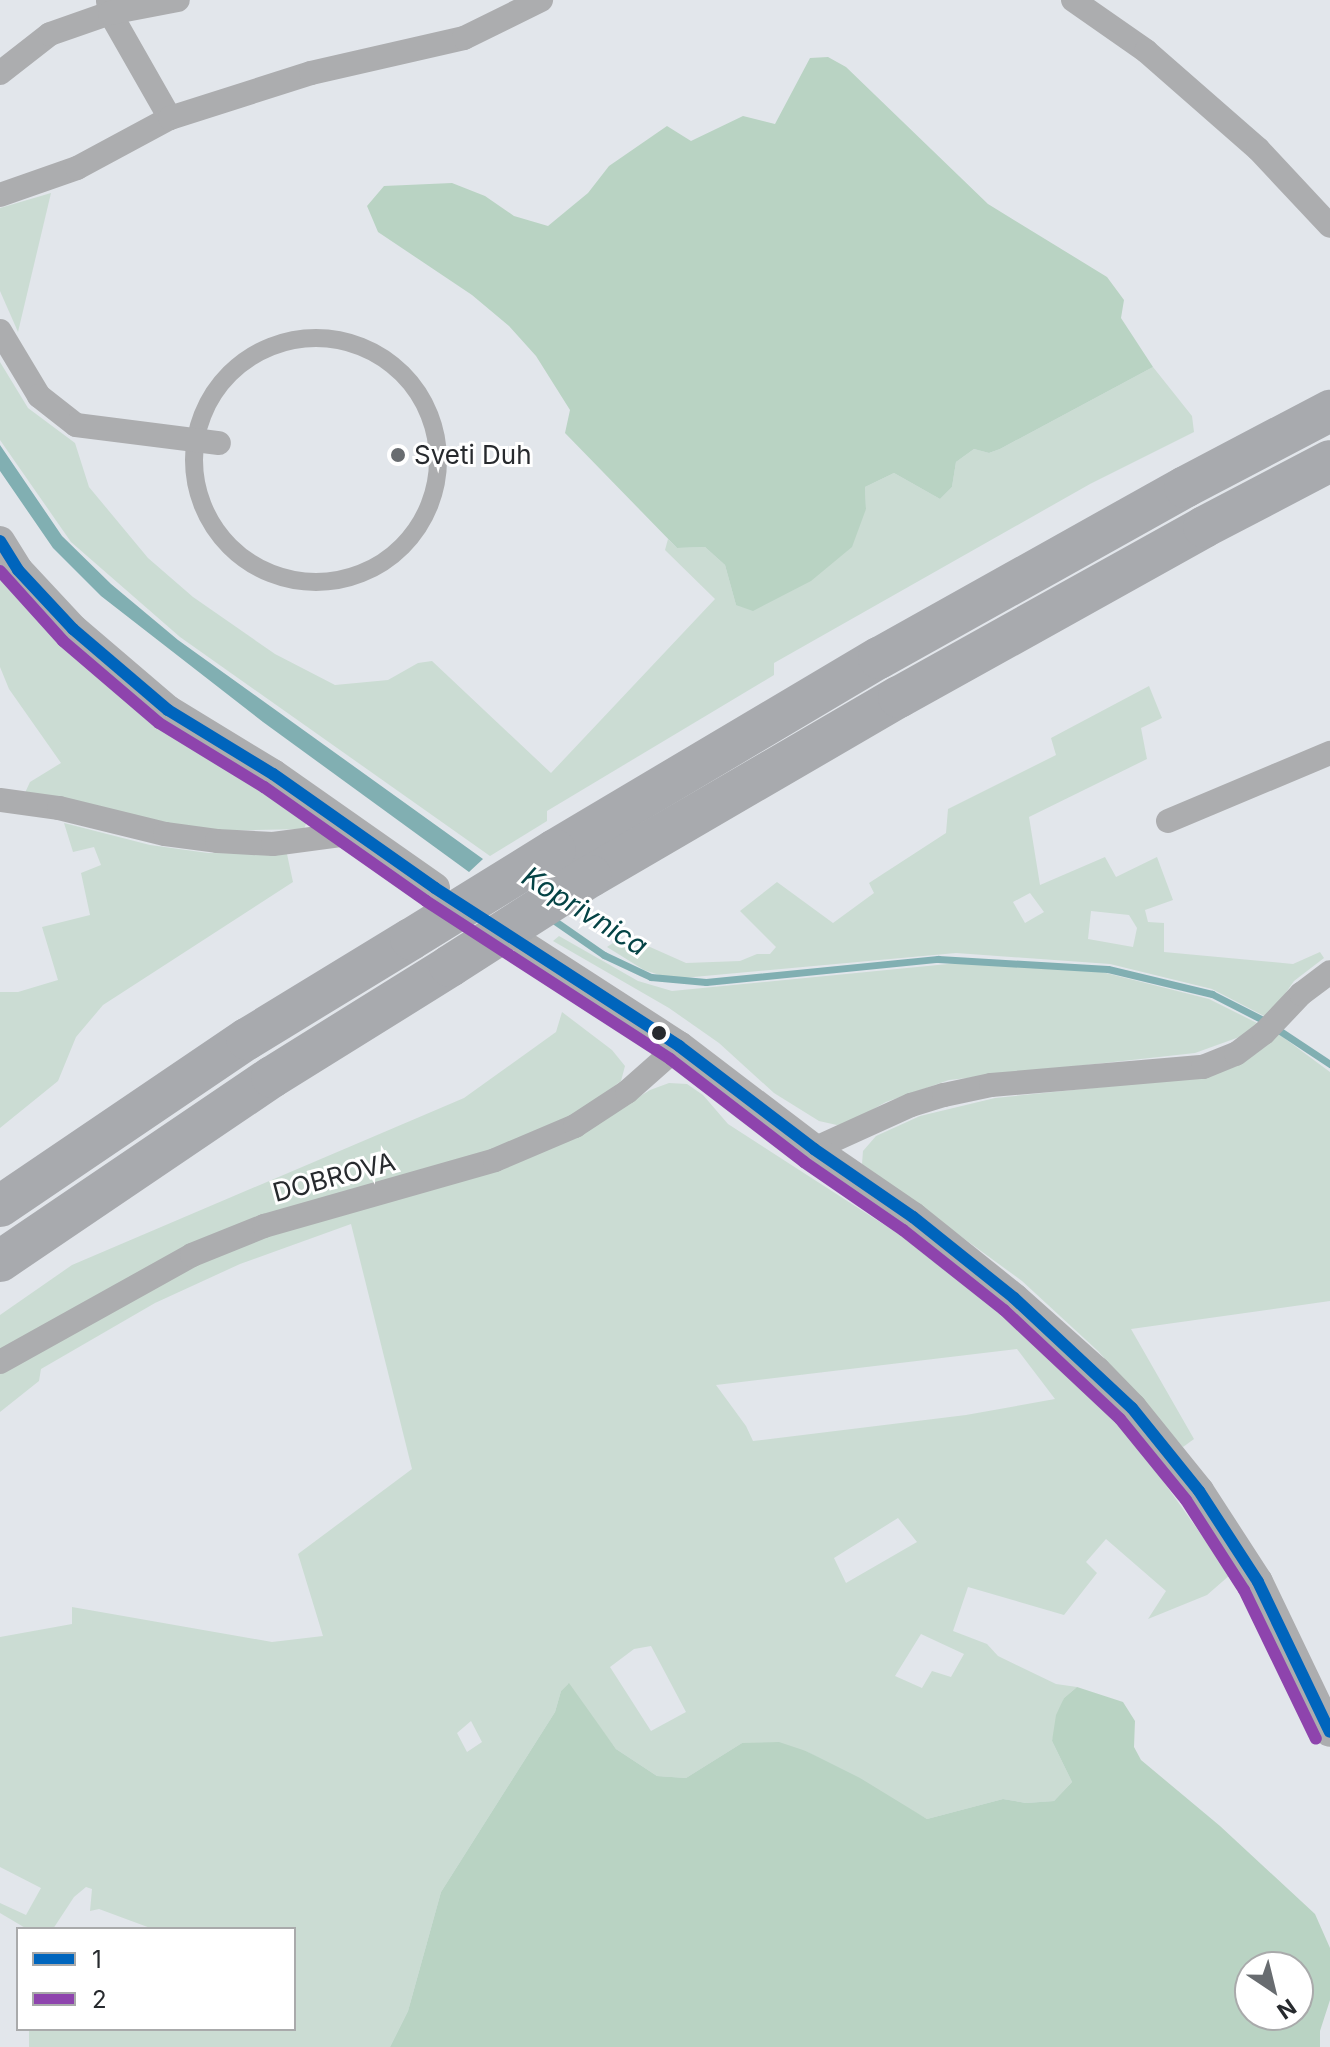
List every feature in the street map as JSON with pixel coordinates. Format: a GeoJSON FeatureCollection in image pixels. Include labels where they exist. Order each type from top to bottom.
{"type":"FeatureCollection","features":[{"type":"Feature","properties":{"kind":"highway"},"geometry":{"type":"LineString","coordinates":[[0,1206],[247,1039],[555,850],[879,658],[1185,487],[1330,411]]}},
{"type":"Feature","properties":{"kind":"highway"},"geometry":{"type":"LineString","coordinates":[[0,1261],[272,1077],[591,876],[899,697],[1204,527],[1330,461]]}},
{"type":"Feature","properties":{"kind":"street"},"geometry":{"type":"LineString","coordinates":[[0,73],[50,34],[109,6],[178,0]]}},
{"type":"Feature","properties":{"kind":"street"},"geometry":{"type":"LineString","coordinates":[[0,195],[77,168],[170,118],[311,73],[464,38],[541,0]]}},
{"type":"Feature","properties":{"kind":"street"},"geometry":{"type":"LineString","coordinates":[[1073,0],[1146,51],[1258,149],[1330,226]]}},
{"type":"Feature","properties":{"kind":"street"},"geometry":{"type":"LineString","coordinates":[[109,6],[170,118]]}},
{"type":"Feature","properties":{"kind":"street"},"geometry":{"type":"LineString","coordinates":[[0,331],[39,396],[76,425],[194,443],[219,443]]}},
{"type":"Feature","properties":{"kind":"street"},"geometry":{"type":"LineString","coordinates":[[334,338],[380,355],[415,387],[436,430],[438,478],[422,524],[390,559],[346,580],[298,582],[252,566],[217,534],[197,490],[194,443],[210,397],[243,362],[286,341],[334,338]]}},
{"type":"Feature","properties":{"kind":"street"},"geometry":{"type":"LineString","coordinates":[[0,541],[18,570],[73,629],[168,710],[273,774],[435,888]]}},
{"type":"Feature","properties":{"kind":"street"},"geometry":{"type":"LineString","coordinates":[[1168,821],[1330,753]]}},
{"type":"Feature","properties":{"kind":"street"},"geometry":{"type":"LineString","coordinates":[[0,800],[59,808],[165,834],[217,841],[273,844],[355,833]]}},
{"type":"Feature","properties":{"kind":"street"},"geometry":{"type":"LineString","coordinates":[[529,949],[679,1046],[814,1149],[913,1217],[1014,1298],[1132,1408],[1199,1491],[1258,1582],[1330,1732]]}},
{"type":"Feature","properties":{"kind":"street"},"geometry":{"type":"LineString","coordinates":[[814,1149],[911,1105],[955,1092],[991,1085],[1203,1067],[1236,1054],[1264,1033],[1301,994],[1330,972]]}},
{"type":"Feature","properties":{"kind":"street","name":"DOBROVA"},"geometry":{"type":"LineString","coordinates":[[0,1362],[192,1255],[264,1226],[495,1160],[575,1126],[627,1092],[679,1046]]}},
{"type":"Feature","properties":{"kind":"shaded area"},"geometry":{"type":"Polygon","coordinates":[[[51,193],[18,332],[0,291],[0,208],[51,193]]]}},
{"type":"Feature","properties":{"kind":"shaded area"},"geometry":{"type":"Polygon","coordinates":[[[0,362],[28,408],[75,443],[89,487],[148,558],[193,597],[275,654],[335,685],[388,680],[418,663],[432,661],[551,773],[715,599],[665,550],[668,539],[677,548],[705,547],[725,565],[736,605],[866,509],[865,487],[894,473],[940,499],[952,487],[956,462],[974,449],[989,453],[1000,449],[1153,367],[1192,416],[1194,432],[1090,484],[774,663],[774,675],[547,811],[547,821],[490,856],[180,637],[71,542],[0,440],[0,362]]]}},
{"type":"Feature","properties":{"kind":"shaded area"},"geometry":{"type":"Polygon","coordinates":[[[0,563],[240,770],[299,809],[308,819],[304,829],[204,831],[24,795],[30,782],[61,763],[9,689],[0,667],[0,563]]]}},
{"type":"Feature","properties":{"kind":"shaded area"},"geometry":{"type":"Polygon","coordinates":[[[1149,686],[1162,718],[1141,728],[1147,759],[1029,817],[1040,885],[1105,857],[1116,877],[1157,857],[1173,900],[1145,910],[1148,922],[1164,923],[1164,952],[1293,964],[1320,952],[1324,958],[1294,981],[1268,1018],[1212,989],[1110,964],[956,953],[672,979],[644,970],[607,947],[619,939],[629,946],[650,947],[686,963],[740,961],[757,954],[770,954],[776,947],[740,911],[777,882],[833,923],[874,893],[869,883],[946,833],[948,809],[1056,755],[1051,738],[1149,686]],[[1030,893],[1013,902],[1025,923],[1044,912],[1030,893]],[[1091,911],[1088,939],[1133,947],[1137,928],[1129,915],[1091,911]]]}},
{"type":"Feature","properties":{"kind":"shaded area"},"geometry":{"type":"Polygon","coordinates":[[[64,823],[150,845],[208,853],[287,854],[293,882],[103,1005],[76,1037],[58,1081],[0,1128],[0,992],[18,992],[58,980],[42,927],[90,915],[81,873],[101,865],[94,847],[73,852],[64,823]]]}},
{"type":"Feature","properties":{"kind":"shaded area"},"geometry":{"type":"Polygon","coordinates":[[[559,936],[638,981],[672,991],[958,963],[1102,972],[1209,999],[1261,1025],[1256,1031],[1195,1053],[949,1080],[886,1102],[848,1123],[837,1125],[819,1121],[774,1093],[719,1043],[669,1008],[553,941],[559,936]]]}},
{"type":"Feature","properties":{"kind":"shaded area"},"geometry":{"type":"Polygon","coordinates":[[[562,1012],[612,1050],[625,1066],[621,1081],[580,1112],[483,1154],[389,1181],[0,1350],[0,1315],[72,1265],[464,1098],[556,1032],[562,1012]]]}},
{"type":"Feature","properties":{"kind":"shaded area"},"geometry":{"type":"Polygon","coordinates":[[[1276,1032],[1330,1072],[1330,1301],[1131,1329],[1194,1439],[1183,1447],[1098,1351],[1022,1281],[862,1164],[863,1151],[876,1136],[920,1116],[995,1098],[1202,1077],[1276,1032]]]}},
{"type":"Feature","properties":{"kind":"shaded area"},"geometry":{"type":"Polygon","coordinates":[[[669,1083],[687,1084],[703,1095],[728,1124],[931,1255],[1077,1381],[1143,1453],[1230,1575],[1207,1595],[1148,1619],[1166,1591],[1106,1539],[1086,1562],[1097,1573],[1064,1615],[968,1587],[953,1631],[987,1644],[998,1656],[1056,1684],[1077,1687],[1064,1698],[1052,1741],[1072,1782],[1054,1801],[1026,1803],[1003,1799],[927,1819],[806,1751],[742,1743],[686,1778],[657,1776],[616,1749],[568,1684],[561,1691],[555,1712],[441,1892],[408,2011],[390,2047],[29,2047],[29,2031],[296,2031],[296,1927],[148,1927],[99,1909],[90,1911],[92,1889],[86,1887],[74,1897],[54,1927],[24,1927],[0,1913],[0,1903],[26,1915],[41,1888],[0,1867],[0,1637],[72,1624],[72,1607],[272,1642],[323,1636],[298,1554],[412,1469],[351,1224],[240,1264],[155,1303],[41,1369],[39,1381],[0,1412],[0,1372],[166,1278],[244,1244],[578,1135],[650,1090],[669,1083]],[[1017,1349],[716,1385],[746,1426],[753,1441],[966,1415],[1055,1399],[1017,1349]],[[898,1518],[834,1558],[846,1583],[917,1542],[898,1518]],[[921,1634],[895,1676],[922,1688],[932,1671],[951,1677],[964,1654],[921,1634]],[[651,1646],[634,1649],[610,1667],[651,1731],[686,1712],[651,1646]],[[471,1721],[457,1733],[467,1752],[482,1742],[471,1721]]]}},
{"type":"Feature","properties":{"kind":"green space"},"geometry":{"type":"Polygon","coordinates":[[[828,57],[846,67],[988,204],[1107,277],[1124,300],[1121,318],[1153,367],[1000,449],[989,453],[974,449],[956,462],[952,487],[940,499],[894,473],[865,487],[866,509],[852,547],[811,581],[753,611],[736,605],[725,565],[705,547],[677,548],[565,433],[570,410],[536,356],[509,326],[472,295],[378,232],[367,206],[384,186],[452,183],[485,196],[514,216],[548,226],[588,193],[609,166],[667,126],[691,141],[743,116],[775,124],[810,58],[828,57]]]}},
{"type":"Feature","properties":{"kind":"green space"},"geometry":{"type":"Polygon","coordinates":[[[569,1683],[616,1749],[657,1776],[686,1778],[742,1743],[779,1742],[806,1751],[860,1778],[927,1819],[1003,1799],[1026,1803],[1054,1801],[1072,1782],[1052,1741],[1056,1715],[1064,1698],[1077,1687],[1123,1702],[1135,1721],[1134,1747],[1141,1760],[1220,1826],[1315,1914],[1330,1948],[1330,2000],[1320,2031],[1320,2047],[390,2047],[408,2011],[441,1892],[555,1712],[561,1691],[569,1683]]]}},
{"type":"Feature","properties":{"kind":"water"},"geometry":{"type":"Polygon","coordinates":[[[0,445],[62,536],[111,584],[178,640],[483,859],[469,872],[263,722],[101,596],[53,548],[0,471],[0,445]]]}},
{"type":"Feature","properties":{"kind":"waterway","name":"Koprivnica"},"geometry":{"type":"LineString","coordinates":[[549,917],[604,955],[651,977],[706,982],[938,959],[1108,969],[1212,994],[1265,1021],[1330,1064]]}},
{"type":"Feature","properties":{"kind":"transit line","name":"1"},"geometry":{"type":"LineString","coordinates":[[0,541],[18,570],[73,629],[168,710],[273,774],[435,888],[679,1046],[814,1149],[913,1217],[1014,1298],[1132,1408],[1199,1491],[1258,1582],[1330,1732]]}},
{"type":"Feature","properties":{"kind":"transit line","name":"2"},"geometry":{"type":"LineString","coordinates":[[0,571],[63,641],[159,723],[264,787],[426,901],[670,1059],[804,1162],[903,1230],[1004,1310],[1120,1419],[1186,1500],[1244,1590],[1316,1739]]}},
{"type":"Feature","properties":{"kind":"place","name":"Sveti Duh"},"geometry":{"type":"Point","coordinates":[398,455]}}]}
